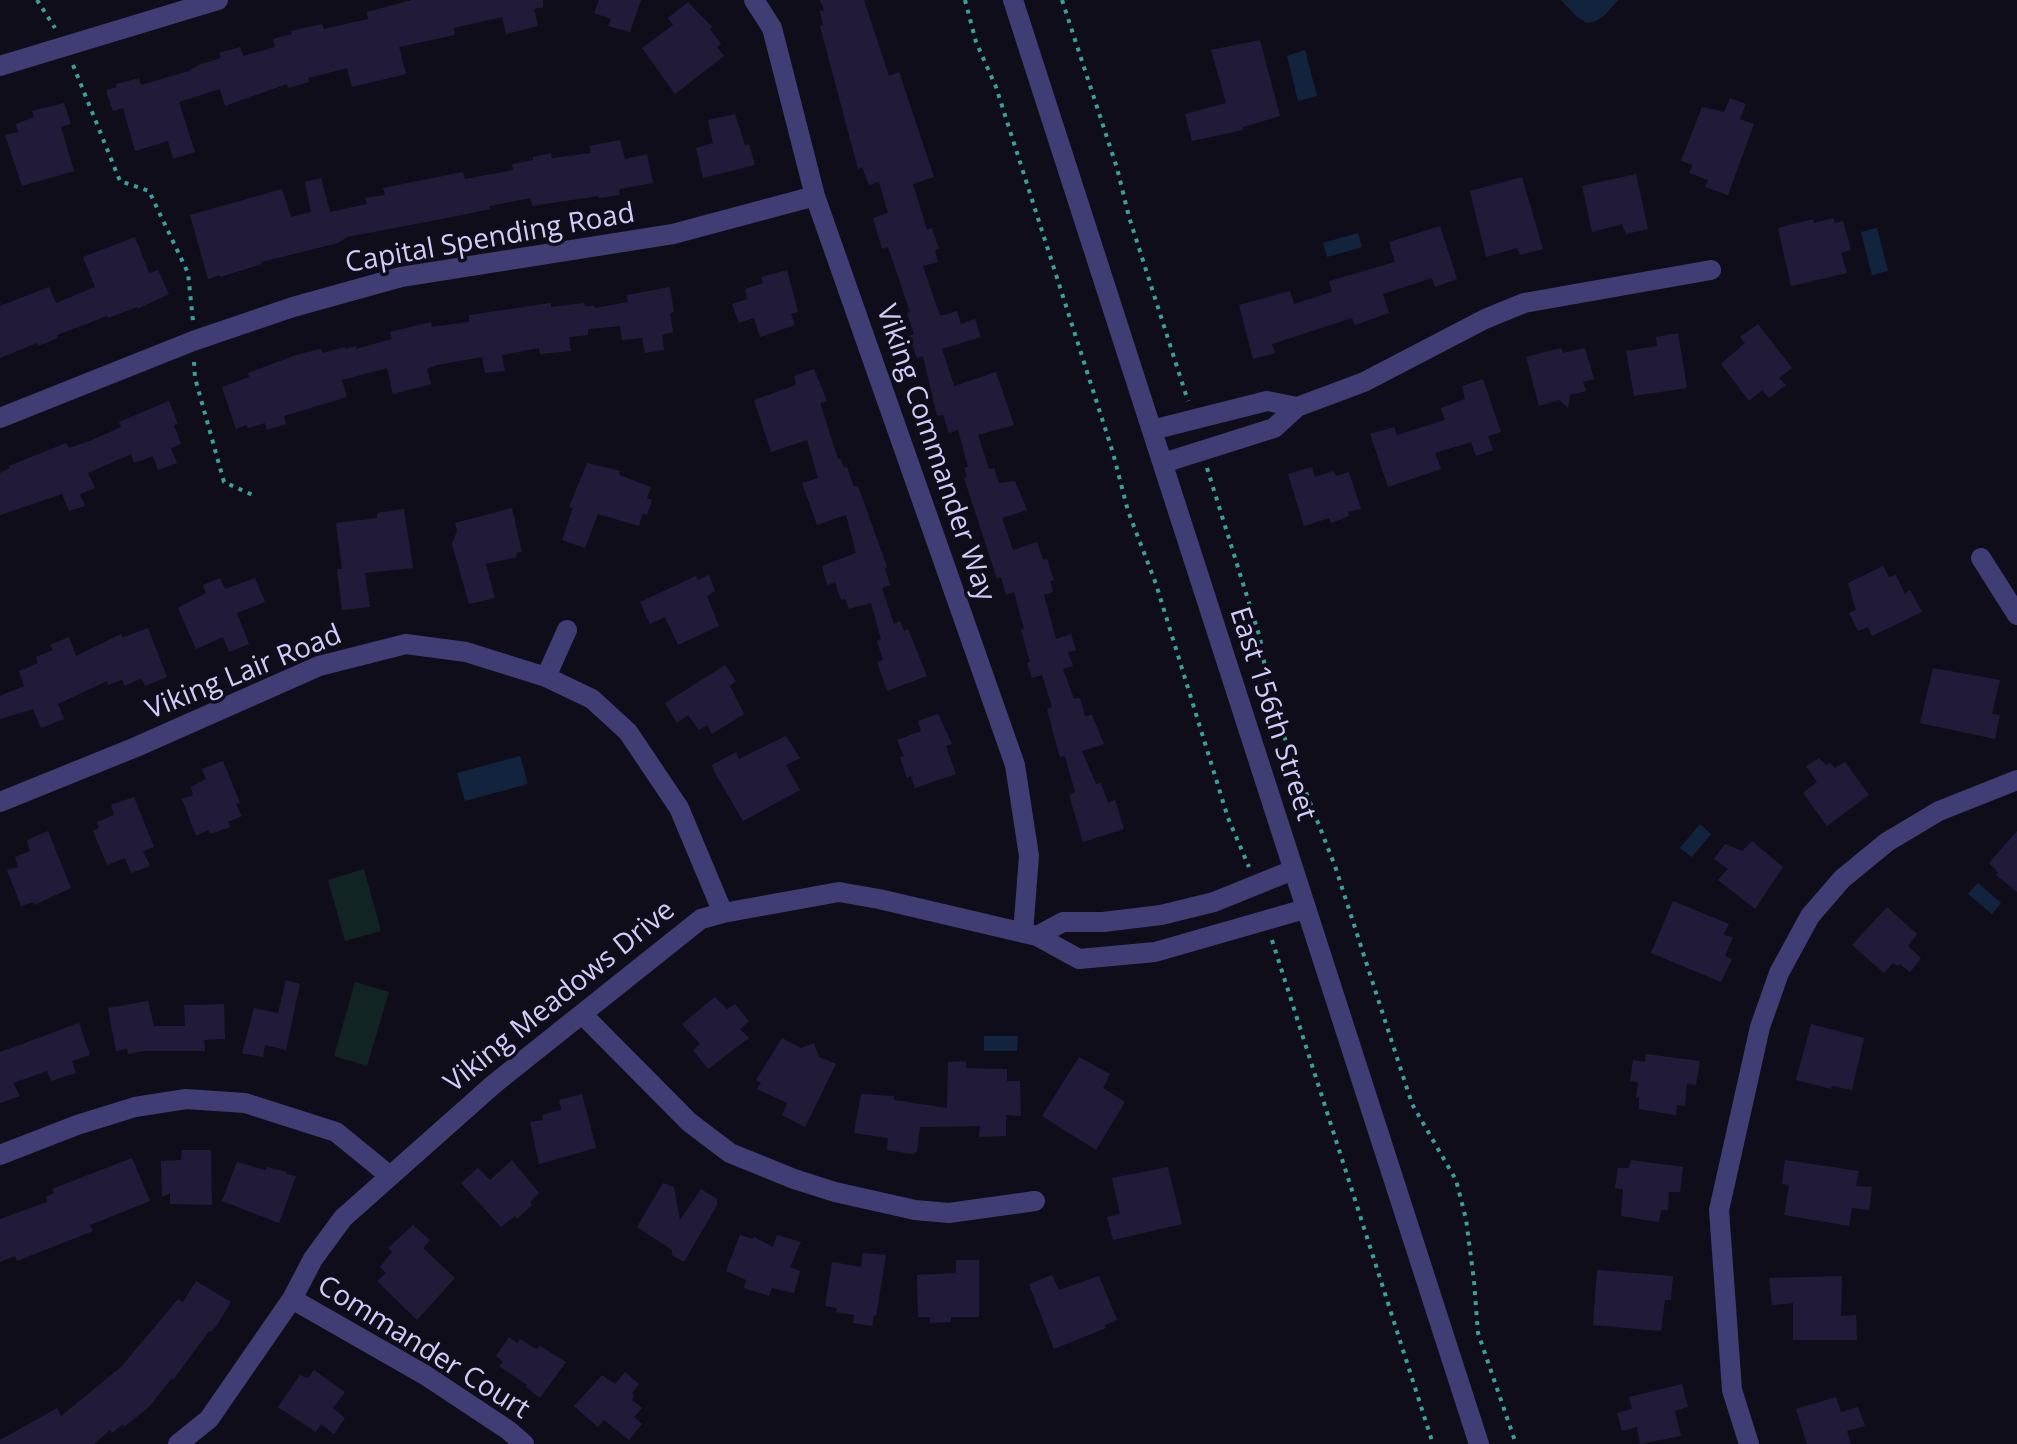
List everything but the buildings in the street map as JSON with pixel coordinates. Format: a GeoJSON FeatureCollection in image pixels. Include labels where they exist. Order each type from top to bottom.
{"type":"FeatureCollection","features":[{"type":"Feature","properties":{"kind":"street"},"geometry":{"type":"LineString","coordinates":[[0,66],[218,0]]}},
{"type":"Feature","properties":{"kind":"street","name":"Viking Commander Way"},"geometry":{"type":"LineString","coordinates":[[754,0],[772,28],[815,196],[1015,765],[1029,856],[1030,934]]}},
{"type":"Feature","properties":{"kind":"street","name":"East 156th Street"},"geometry":{"type":"LineString","coordinates":[[1013,0],[1479,1444]]}},
{"type":"Feature","properties":{"kind":"street","name":"Capital Spending Road"},"geometry":{"type":"LineString","coordinates":[[0,418],[193,341],[293,307],[401,277],[673,234],[815,196]]}},
{"type":"Feature","properties":{"kind":"street"},"geometry":{"type":"LineString","coordinates":[[1163,463],[1274,428],[1297,407],[1364,382],[1485,319],[1524,303],[1711,270]]}},
{"type":"Feature","properties":{"kind":"street"},"geometry":{"type":"LineString","coordinates":[[1152,430],[1267,401],[1297,407]]}},
{"type":"Feature","properties":{"kind":"street"},"geometry":{"type":"LineString","coordinates":[[1981,558],[2017,615]]}},
{"type":"Feature","properties":{"kind":"street"},"geometry":{"type":"LineString","coordinates":[[546,677],[567,630]]}},
{"type":"Feature","properties":{"kind":"street","name":"Viking Lair Road"},"geometry":{"type":"LineString","coordinates":[[0,802],[136,747],[319,666],[406,644],[466,652],[546,677],[592,699],[628,732],[679,808],[723,913]]}},
{"type":"Feature","properties":{"kind":"street"},"geometry":{"type":"LineString","coordinates":[[1749,1444],[1732,1390],[1719,1210],[1760,1027],[1779,973],[1810,916],[1842,879],[1887,842],[1939,811],[2017,780]]}},
{"type":"Feature","properties":{"kind":"street"},"geometry":{"type":"LineString","coordinates":[[1030,934],[1063,922],[1103,922],[1161,915],[1214,902],[1293,870]]}},
{"type":"Feature","properties":{"kind":"street","name":"Viking Meadows Drive"},"geometry":{"type":"LineString","coordinates":[[178,1444],[209,1419],[292,1299],[313,1259],[343,1218],[494,1084],[701,919],[839,892],[1030,934],[1079,959],[1155,952],[1305,909]]}},
{"type":"Feature","properties":{"kind":"street"},"geometry":{"type":"LineString","coordinates":[[582,1014],[689,1122],[730,1153],[794,1179],[915,1210],[949,1213],[1035,1201]]}},
{"type":"Feature","properties":{"kind":"street"},"geometry":{"type":"LineString","coordinates":[[0,1155],[135,1107],[186,1099],[245,1103],[336,1132],[390,1176]]}},
{"type":"Feature","properties":{"kind":"street","name":"Commander Court"},"geometry":{"type":"LineString","coordinates":[[292,1299],[425,1375],[524,1444]]}},
{"type":"Feature","properties":{"kind":"path"},"geometry":{"type":"LineString","coordinates":[[37,0],[65,44],[120,181],[149,191],[188,273],[194,306],[195,378],[224,482],[255,496]]}},
{"type":"Feature","properties":{"kind":"path"},"geometry":{"type":"LineString","coordinates":[[965,0],[976,42],[996,87],[1113,453],[1128,511],[1156,584],[1228,818],[1255,885]]}},
{"type":"Feature","properties":{"kind":"path"},"geometry":{"type":"LineString","coordinates":[[1062,0],[1194,419]]}},
{"type":"Feature","properties":{"kind":"path"},"geometry":{"type":"LineString","coordinates":[[1201,450],[1260,638],[1271,703],[1335,866],[1412,1104],[1456,1180],[1466,1219],[1478,1333],[1516,1444]]}},
{"type":"Feature","properties":{"kind":"path"},"geometry":{"type":"LineString","coordinates":[[1267,920],[1433,1444]]}},
{"type":"Feature","properties":{"kind":"shaded area"},"geometry":{"type":"Polygon","coordinates":[[[364,869],[381,931],[345,941],[328,880],[364,869]]]}},
{"type":"Feature","properties":{"kind":"shaded area"},"geometry":{"type":"Polygon","coordinates":[[[355,982],[389,992],[367,1066],[334,1056],[355,982]]]}},
{"type":"Feature","properties":{"kind":"water"},"geometry":{"type":"Polygon","coordinates":[[[1561,0],[1618,0],[1605,15],[1587,23],[1561,0]]]}},
{"type":"Feature","properties":{"kind":"water"},"geometry":{"type":"Polygon","coordinates":[[[1305,50],[1317,96],[1298,101],[1287,56],[1305,50]]]}},
{"type":"Feature","properties":{"kind":"water"},"geometry":{"type":"Polygon","coordinates":[[[1877,228],[1888,271],[1872,275],[1861,232],[1877,228]]]}},
{"type":"Feature","properties":{"kind":"water"},"geometry":{"type":"Polygon","coordinates":[[[1358,233],[1362,247],[1327,257],[1323,243],[1358,233]]]}},
{"type":"Feature","properties":{"kind":"water"},"geometry":{"type":"Polygon","coordinates":[[[520,756],[528,784],[465,801],[457,773],[520,756]]]}},
{"type":"Feature","properties":{"kind":"water"},"geometry":{"type":"Polygon","coordinates":[[[1700,824],[1711,834],[1692,857],[1680,848],[1700,824]]]}},
{"type":"Feature","properties":{"kind":"water"},"geometry":{"type":"Polygon","coordinates":[[[1978,883],[2001,903],[1992,914],[1968,894],[1978,883]]]}},
{"type":"Feature","properties":{"kind":"water"},"geometry":{"type":"Polygon","coordinates":[[[984,1036],[1018,1036],[1017,1051],[984,1051],[984,1036]]]}}]}
